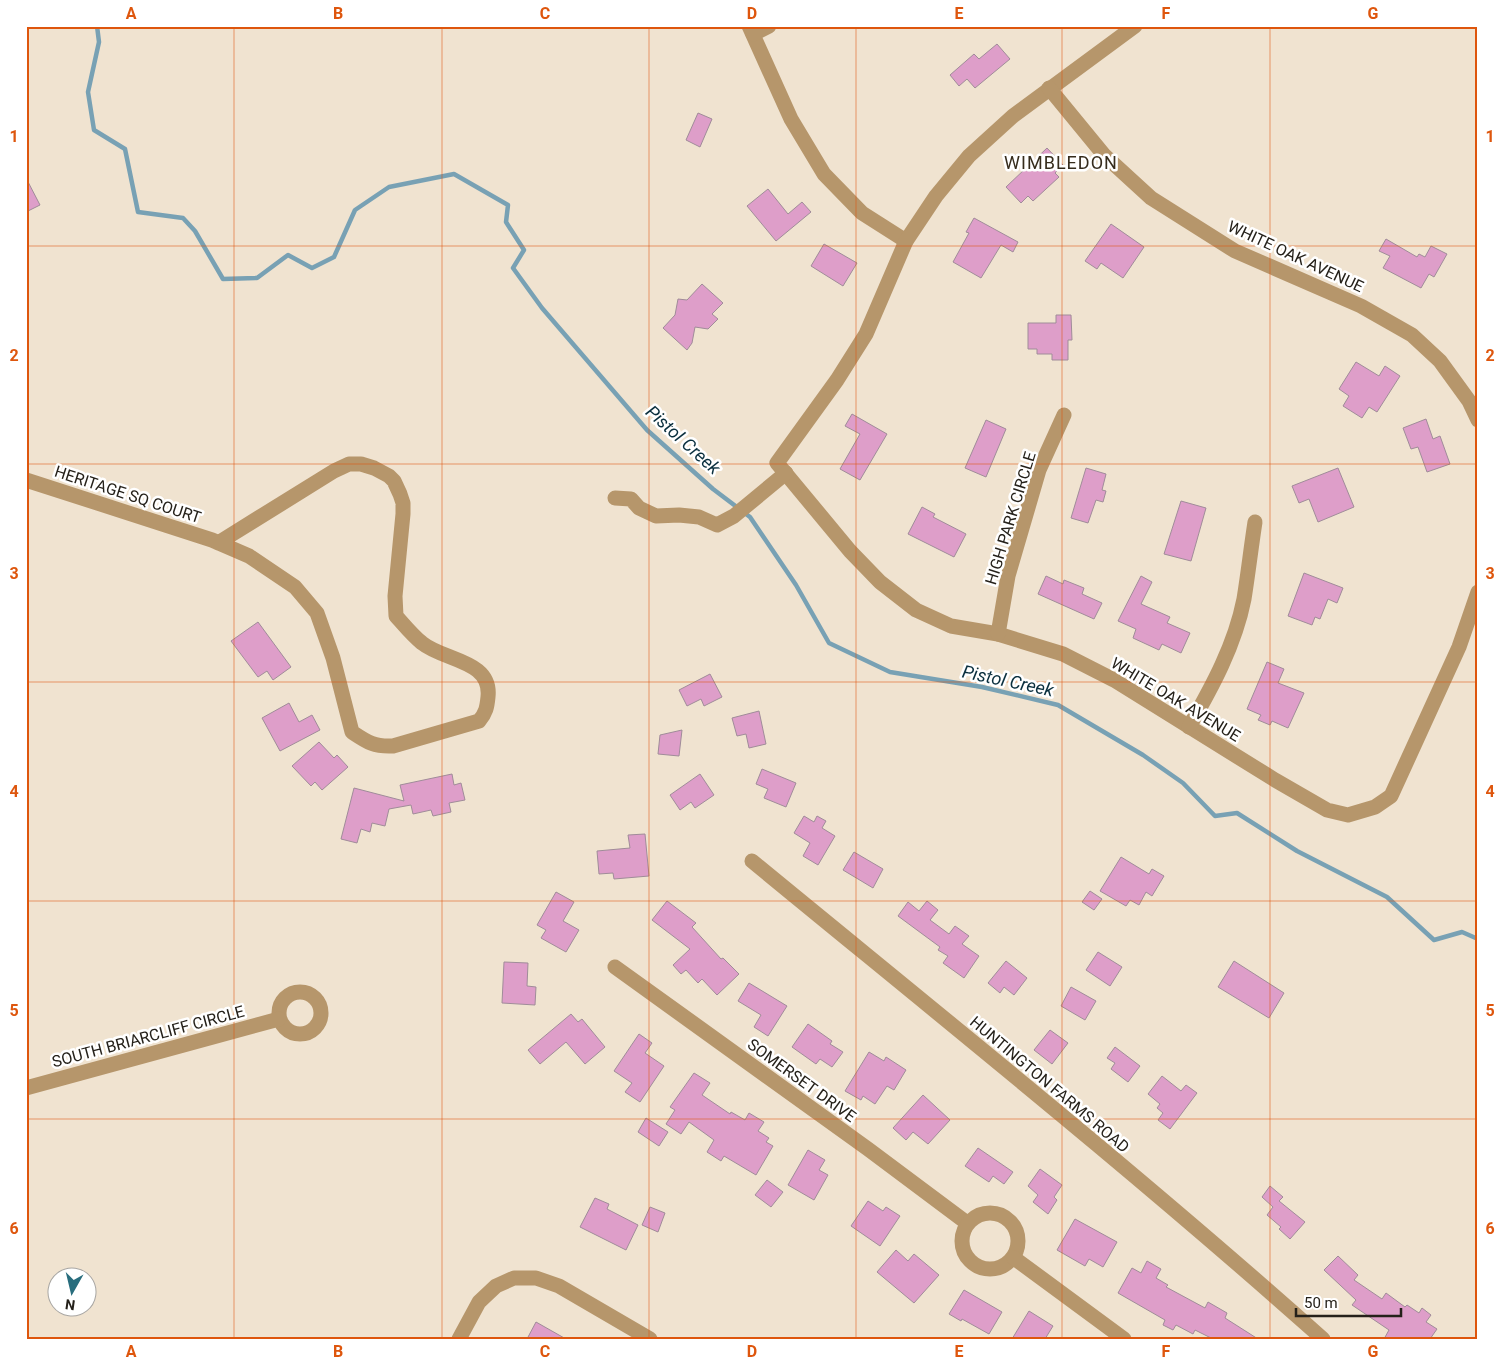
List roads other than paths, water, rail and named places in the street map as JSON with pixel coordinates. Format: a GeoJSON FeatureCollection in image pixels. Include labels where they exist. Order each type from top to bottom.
{"type":"FeatureCollection","features":[{"type":"Feature","properties":{"kind":"street"},"geometry":{"type":"LineString","coordinates":[[769,26],[751,30],[791,119],[824,174],[862,213],[906,241]]}},
{"type":"Feature","properties":{"kind":"street"},"geometry":{"type":"LineString","coordinates":[[615,498],[631,499],[639,508],[656,516],[679,515],[699,517],[717,525],[734,516],[752,501],[782,468],[866,334],[906,241],[936,196],[969,156],[1013,116],[1049,88],[1124,36],[1135,26]]}},
{"type":"Feature","properties":{"kind":"street","name":"WHITE OAK AVENUE"},"geometry":{"type":"LineString","coordinates":[[1049,88],[1104,155],[1151,198],[1236,251],[1361,306],[1412,335],[1440,361],[1468,401],[1478,420]]}},
{"type":"Feature","properties":{"kind":"street","name":"HIGH PARK CIRCLE"},"geometry":{"type":"LineString","coordinates":[[998,634],[1008,576],[1039,470],[1064,415]]}},
{"type":"Feature","properties":{"kind":"street","name":"HERITAGE SQ COURT"},"geometry":{"type":"LineString","coordinates":[[26,480],[218,542],[249,556],[295,587],[317,614],[333,658],[352,732],[370,744],[393,746],[479,721],[485,714],[488,706],[489,684],[481,672],[422,644],[396,616],[395,596],[403,503],[394,481],[388,476],[374,468],[361,464],[349,464],[334,471],[218,542]]}},
{"type":"Feature","properties":{"kind":"street","name":"WHITE OAK AVENUE"},"geometry":{"type":"LineString","coordinates":[[782,468],[850,550],[880,582],[916,610],[951,626],[998,634],[1063,654],[1114,680],[1327,810],[1348,815],[1375,807],[1391,796],[1459,647],[1478,592]]}},
{"type":"Feature","properties":{"kind":"street"},"geometry":{"type":"LineString","coordinates":[[1189,727],[1216,680],[1234,634],[1243,600],[1255,522]]}},
{"type":"Feature","properties":{"kind":"street","name":"HUNTINGTON FARMS ROAD"},"geometry":{"type":"LineString","coordinates":[[752,861],[1058,1113],[1265,1287],[1323,1339]]}},
{"type":"Feature","properties":{"kind":"street","name":"SOMERSET DRIVE"},"geometry":{"type":"LineString","coordinates":[[615,968],[868,1149],[967,1223]]}},
{"type":"Feature","properties":{"kind":"street","name":"SOUTH BRIARCLIFF CIRCLE"},"geometry":{"type":"LineString","coordinates":[[26,1088],[279,1018]]}},
{"type":"Feature","properties":{"kind":"street"},"geometry":{"type":"LineString","coordinates":[[994,1212],[1008,1218],[1016,1229],[1019,1244],[1014,1258],[1002,1267],[987,1270],[972,1264],[963,1252],[961,1236],[967,1223],[979,1214],[994,1212]]}},
{"type":"Feature","properties":{"kind":"street"},"geometry":{"type":"LineString","coordinates":[[1014,1258],[1124,1339]]}},
{"type":"Feature","properties":{"kind":"street"},"geometry":{"type":"LineString","coordinates":[[459,1339],[479,1302],[496,1286],[514,1278],[536,1278],[560,1286],[650,1339]]}},
{"type":"Feature","properties":{"kind":"waterway","name":"Pistol Creek"},"geometry":{"type":"LineString","coordinates":[[97,26],[99,42],[88,92],[94,130],[125,149],[138,212],[183,218],[195,231],[223,279],[257,278],[288,255],[312,268],[334,257],[355,210],[389,187],[454,174],[508,205],[506,222],[524,250],[513,268],[542,308],[647,430],[713,489],[750,517],[796,585],[829,643],[890,672],[982,687],[1058,705],[1143,755],[1183,783],[1215,816],[1237,813],[1297,851],[1387,897],[1434,940],[1462,932],[1478,939]]}},
{"type":"Feature","properties":{"kind":"district","name":"WIMBLEDON"},"geometry":{"type":"Point","coordinates":[1061,163]}}]}
